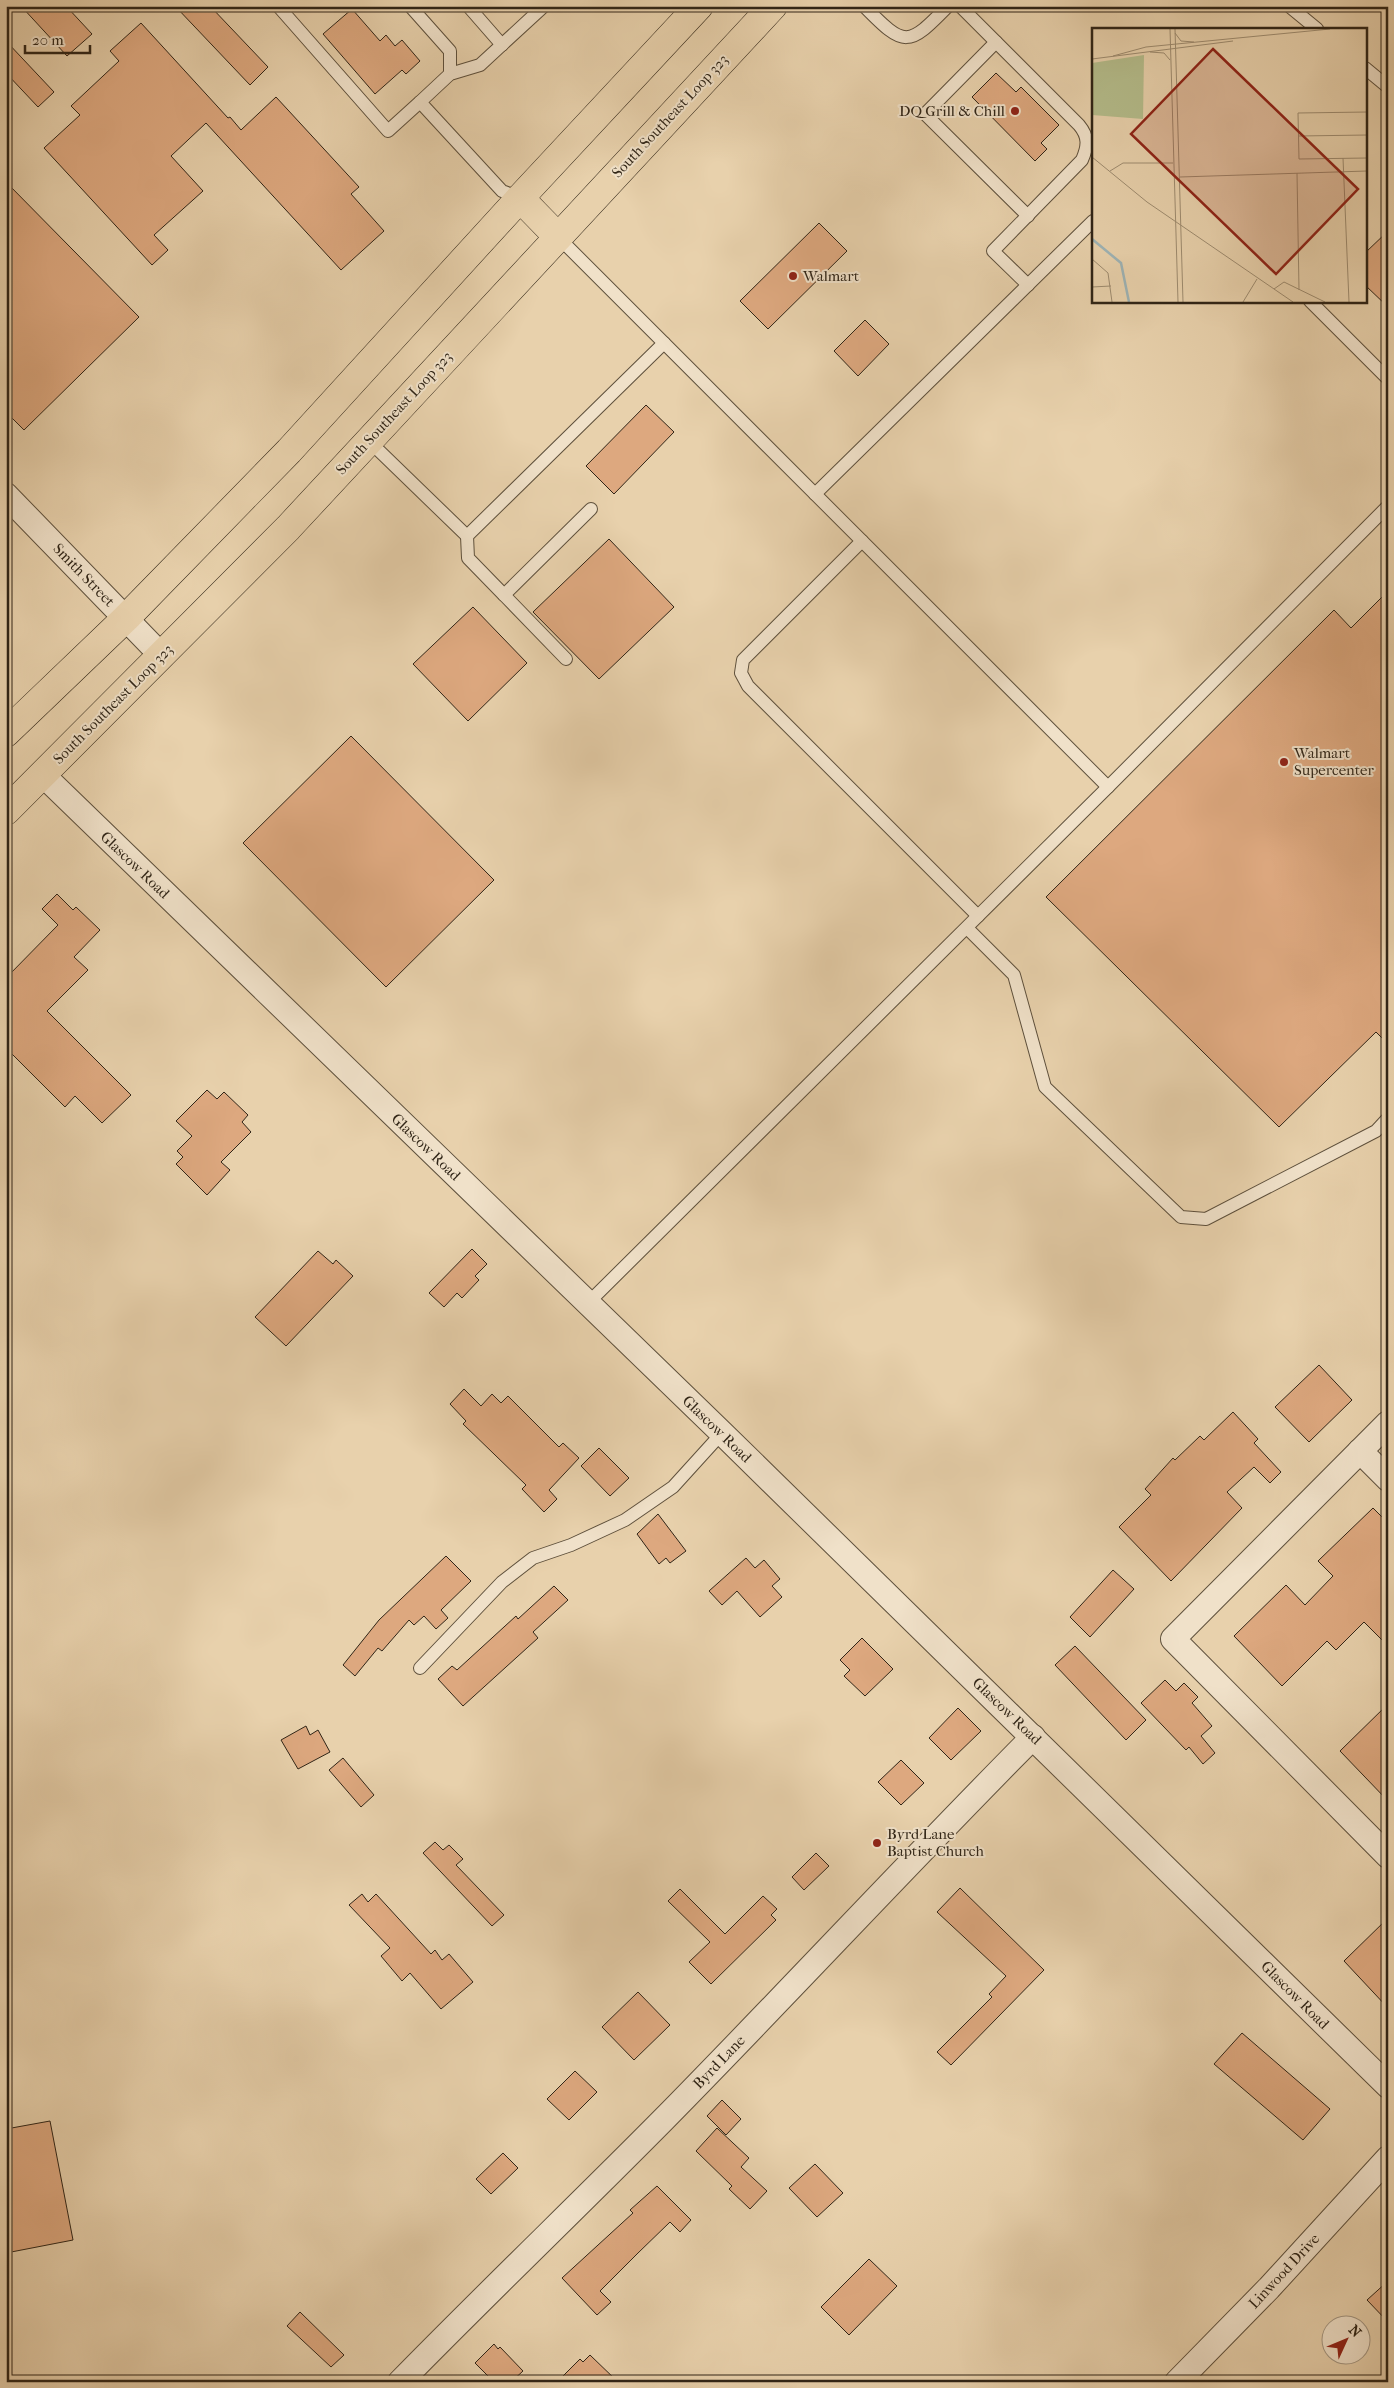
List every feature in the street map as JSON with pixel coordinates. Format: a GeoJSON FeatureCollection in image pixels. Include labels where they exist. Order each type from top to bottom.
{"type":"FeatureCollection","features":[{"type":"Feature","properties":{"kind":"highway"},"geometry":{"type":"LineString","coordinates":[[6,733],[126,618],[290,452],[520,198],[699,6]]}},
{"type":"Feature","properties":{"kind":"highway","name":"South Southeast Loop 323"},"geometry":{"type":"LineString","coordinates":[[6,811],[288,528],[773,6]]}},
{"type":"Feature","properties":{"kind":"highway"},"geometry":{"type":"LineString","coordinates":[[520,198],[558,236]]}},
{"type":"Feature","properties":{"kind":"street","name":"Smith Street"},"geometry":{"type":"LineString","coordinates":[[6,495],[161,655]]}},
{"type":"Feature","properties":{"kind":"street","name":"Glascow Road"},"geometry":{"type":"LineString","coordinates":[[42,774],[722,1433],[1388,2086]]}},
{"type":"Feature","properties":{"kind":"street"},"geometry":{"type":"LineString","coordinates":[[1388,1424],[1174,1639],[1388,1856]]}},
{"type":"Feature","properties":{"kind":"street"},"geometry":{"type":"LineString","coordinates":[[1360,1451],[1388,1478]]}},
{"type":"Feature","properties":{"kind":"street","name":"Byrd Lane"},"geometry":{"type":"LineString","coordinates":[[400,2382],[663,2120],[874,1902],[923,1848],[1033,1737]]}},
{"type":"Feature","properties":{"kind":"street","name":"Linwood Drive"},"geometry":{"type":"LineString","coordinates":[[1177,2382],[1269,2288],[1388,2158]]}},
{"type":"Feature","properties":{"kind":"lane"},"geometry":{"type":"LineString","coordinates":[[278,6],[388,131],[450,74],[480,65],[543,6]]}},
{"type":"Feature","properties":{"kind":"lane"},"geometry":{"type":"LineString","coordinates":[[410,6],[450,51],[450,74]]}},
{"type":"Feature","properties":{"kind":"lane"},"geometry":{"type":"LineString","coordinates":[[468,6],[502,45]]}},
{"type":"Feature","properties":{"kind":"lane"},"geometry":{"type":"LineString","coordinates":[[864,6],[888,31],[909,37],[917,36],[948,6]]}},
{"type":"Feature","properties":{"kind":"lane"},"geometry":{"type":"LineString","coordinates":[[960,6],[1079,125],[1087,137],[1082,160],[993,251],[1028,285]]}},
{"type":"Feature","properties":{"kind":"lane"},"geometry":{"type":"LineString","coordinates":[[1289,6],[1316,28]]}},
{"type":"Feature","properties":{"kind":"lane"},"geometry":{"type":"LineString","coordinates":[[996,42],[925,114],[1028,216]]}},
{"type":"Feature","properties":{"kind":"lane"},"geometry":{"type":"LineString","coordinates":[[1366,69],[1388,87]]}},
{"type":"Feature","properties":{"kind":"lane"},"geometry":{"type":"LineString","coordinates":[[420,102],[502,191],[520,198]]}},
{"type":"Feature","properties":{"kind":"lane"},"geometry":{"type":"LineString","coordinates":[[815,494],[1092,222]]}},
{"type":"Feature","properties":{"kind":"lane"},"geometry":{"type":"LineString","coordinates":[[558,236],[1108,787]]}},
{"type":"Feature","properties":{"kind":"lane"},"geometry":{"type":"LineString","coordinates":[[1311,302],[1388,379]]}},
{"type":"Feature","properties":{"kind":"lane"},"geometry":{"type":"LineString","coordinates":[[466,536],[664,343]]}},
{"type":"Feature","properties":{"kind":"lane"},"geometry":{"type":"LineString","coordinates":[[369,441],[466,536],[468,558],[566,659]]}},
{"type":"Feature","properties":{"kind":"lane"},"geometry":{"type":"LineString","coordinates":[[587,1304],[967,928],[1388,506]]}},
{"type":"Feature","properties":{"kind":"lane"},"geometry":{"type":"LineString","coordinates":[[504,595],[591,509]]}},
{"type":"Feature","properties":{"kind":"lane"},"geometry":{"type":"LineString","coordinates":[[862,541],[743,660],[741,673],[748,686],[978,916]]}},
{"type":"Feature","properties":{"kind":"lane"},"geometry":{"type":"LineString","coordinates":[[967,928],[1014,975],[1044,1087],[1181,1217],[1206,1219],[1376,1131],[1388,1118]]}},
{"type":"Feature","properties":{"kind":"lane"},"geometry":{"type":"LineString","coordinates":[[420,1668],[502,1582],[534,1558],[571,1545],[633,1514],[673,1487],[722,1433]]}},
{"type":"Feature","properties":{"kind":"building"},"geometry":{"type":"Polygon","coordinates":[[[21,6],[66,6],[92,34],[67,56],[21,6]]]}},
{"type":"Feature","properties":{"kind":"building"},"geometry":{"type":"Polygon","coordinates":[[[175,6],[210,6],[268,67],[250,85],[175,6]]]}},
{"type":"Feature","properties":{"kind":"building"},"geometry":{"type":"Polygon","coordinates":[[[352,9],[380,41],[386,35],[395,46],[402,40],[420,61],[406,74],[402,70],[375,94],[323,34],[352,9]]]}},
{"type":"Feature","properties":{"kind":"building"},"geometry":{"type":"Polygon","coordinates":[[[141,23],[241,130],[276,97],[359,187],[351,194],[384,231],[341,270],[206,123],[171,156],[203,191],[154,235],[168,250],[152,265],[44,148],[80,115],[71,106],[119,61],[110,51],[141,23]]]}},
{"type":"Feature","properties":{"kind":"building"},"geometry":{"type":"Polygon","coordinates":[[[6,41],[54,92],[38,107],[6,73],[6,41]]]}},
{"type":"Feature","properties":{"kind":"building","name":"DQ Grill & Chill"},"geometry":{"type":"Polygon","coordinates":[[[996,73],[1016,92],[1021,87],[1059,125],[1041,143],[1047,149],[1035,161],[972,97],[996,73]]]}},
{"type":"Feature","properties":{"kind":"building"},"geometry":{"type":"Polygon","coordinates":[[[6,182],[139,317],[24,430],[6,412],[6,182]]]}},
{"type":"Feature","properties":{"kind":"building","name":"Walmart"},"geometry":{"type":"Polygon","coordinates":[[[819,223],[847,251],[768,329],[740,301],[819,223]]]}},
{"type":"Feature","properties":{"kind":"building"},"geometry":{"type":"Polygon","coordinates":[[[1388,231],[1388,307],[1366,286],[1366,252],[1388,231]]]}},
{"type":"Feature","properties":{"kind":"building"},"geometry":{"type":"Polygon","coordinates":[[[865,320],[889,344],[858,376],[834,351],[865,320]]]}},
{"type":"Feature","properties":{"kind":"building"},"geometry":{"type":"Polygon","coordinates":[[[646,405],[674,432],[614,494],[586,466],[646,405]]]}},
{"type":"Feature","properties":{"kind":"building"},"geometry":{"type":"Polygon","coordinates":[[[609,539],[674,607],[599,679],[533,612],[609,539]]]}},
{"type":"Feature","properties":{"kind":"building","name":"Walmart Supercenter"},"geometry":{"type":"Polygon","coordinates":[[[1388,591],[1388,1044],[1376,1032],[1279,1127],[1046,897],[1334,610],[1351,628],[1388,591]]]}},
{"type":"Feature","properties":{"kind":"building"},"geometry":{"type":"Polygon","coordinates":[[[473,607],[527,663],[468,721],[413,664],[473,607]]]}},
{"type":"Feature","properties":{"kind":"building"},"geometry":{"type":"Polygon","coordinates":[[[351,736],[494,880],[386,987],[243,843],[351,736]]]}},
{"type":"Feature","properties":{"kind":"building"},"geometry":{"type":"Polygon","coordinates":[[[57,894],[73,910],[76,907],[100,930],[74,957],[88,970],[47,1011],[131,1095],[102,1123],[75,1096],[65,1107],[6,1048],[6,978],[58,925],[42,909],[57,894]]]}},
{"type":"Feature","properties":{"kind":"building"},"geometry":{"type":"Polygon","coordinates":[[[207,1090],[217,1099],[224,1092],[248,1115],[242,1122],[251,1132],[221,1162],[230,1170],[207,1195],[176,1164],[183,1157],[177,1151],[192,1136],[176,1121],[207,1090]]]}},
{"type":"Feature","properties":{"kind":"building"},"geometry":{"type":"Polygon","coordinates":[[[472,1249],[487,1264],[475,1276],[479,1280],[462,1298],[457,1293],[444,1307],[429,1293],[472,1249]]]}},
{"type":"Feature","properties":{"kind":"building"},"geometry":{"type":"Polygon","coordinates":[[[318,1251],[333,1264],[336,1260],[353,1276],[286,1346],[255,1317],[318,1251]]]}},
{"type":"Feature","properties":{"kind":"building"},"geometry":{"type":"Polygon","coordinates":[[[1319,1365],[1352,1400],[1309,1442],[1275,1407],[1319,1365]]]}},
{"type":"Feature","properties":{"kind":"building"},"geometry":{"type":"Polygon","coordinates":[[[464,1389],[481,1406],[492,1394],[501,1403],[508,1396],[559,1447],[563,1443],[579,1458],[549,1490],[557,1499],[544,1512],[522,1489],[526,1485],[463,1424],[466,1421],[450,1404],[464,1389]]]}},
{"type":"Feature","properties":{"kind":"building"},"geometry":{"type":"Polygon","coordinates":[[[1233,1412],[1258,1439],[1254,1443],[1281,1472],[1270,1483],[1254,1467],[1227,1492],[1242,1508],[1171,1581],[1119,1527],[1151,1495],[1145,1489],[1173,1458],[1175,1460],[1200,1436],[1204,1440],[1233,1412]]]}},
{"type":"Feature","properties":{"kind":"building"},"geometry":{"type":"Polygon","coordinates":[[[599,1448],[629,1478],[610,1496],[581,1466],[599,1448]]]}},
{"type":"Feature","properties":{"kind":"building"},"geometry":{"type":"Polygon","coordinates":[[[1373,1508],[1388,1523],[1388,1646],[1364,1622],[1336,1650],[1327,1641],[1282,1686],[1234,1636],[1286,1585],[1305,1605],[1333,1576],[1318,1561],[1373,1508]]]}},
{"type":"Feature","properties":{"kind":"building"},"geometry":{"type":"Polygon","coordinates":[[[658,1514],[686,1551],[670,1563],[666,1558],[659,1564],[637,1534],[658,1514]]]}},
{"type":"Feature","properties":{"kind":"building"},"geometry":{"type":"Polygon","coordinates":[[[446,1556],[471,1581],[441,1610],[448,1618],[436,1629],[424,1616],[414,1625],[409,1620],[382,1651],[378,1648],[355,1676],[343,1665],[379,1620],[446,1556]]]}},
{"type":"Feature","properties":{"kind":"building"},"geometry":{"type":"Polygon","coordinates":[[[746,1558],[755,1568],[764,1560],[780,1579],[772,1586],[782,1597],[760,1617],[737,1591],[722,1605],[709,1591],[746,1558]]]}},
{"type":"Feature","properties":{"kind":"building"},"geometry":{"type":"Polygon","coordinates":[[[1113,1570],[1134,1589],[1090,1637],[1070,1617],[1113,1570]]]}},
{"type":"Feature","properties":{"kind":"building"},"geometry":{"type":"Polygon","coordinates":[[[554,1586],[568,1600],[533,1632],[538,1638],[463,1706],[438,1679],[452,1666],[457,1670],[516,1616],[518,1619],[554,1586]]]}},
{"type":"Feature","properties":{"kind":"building"},"geometry":{"type":"Polygon","coordinates":[[[862,1638],[893,1669],[865,1696],[844,1676],[850,1670],[840,1660],[862,1638]]]}},
{"type":"Feature","properties":{"kind":"building"},"geometry":{"type":"Polygon","coordinates":[[[1075,1646],[1146,1720],[1126,1740],[1055,1665],[1075,1646]]]}},
{"type":"Feature","properties":{"kind":"building"},"geometry":{"type":"Polygon","coordinates":[[[1165,1680],[1176,1691],[1184,1683],[1198,1697],[1192,1703],[1212,1726],[1201,1736],[1215,1753],[1203,1764],[1189,1747],[1186,1750],[1141,1703],[1165,1680]]]}},
{"type":"Feature","properties":{"kind":"building"},"geometry":{"type":"Polygon","coordinates":[[[1388,1704],[1388,1801],[1340,1751],[1388,1704]]]}},
{"type":"Feature","properties":{"kind":"building"},"geometry":{"type":"Polygon","coordinates":[[[958,1708],[981,1731],[951,1760],[929,1738],[958,1708]]]}},
{"type":"Feature","properties":{"kind":"building"},"geometry":{"type":"Polygon","coordinates":[[[306,1726],[310,1735],[318,1730],[330,1752],[298,1769],[281,1740],[306,1726]]]}},
{"type":"Feature","properties":{"kind":"building"},"geometry":{"type":"Polygon","coordinates":[[[343,1758],[374,1795],[361,1807],[329,1770],[343,1758]]]}},
{"type":"Feature","properties":{"kind":"building"},"geometry":{"type":"Polygon","coordinates":[[[901,1760],[924,1783],[901,1805],[878,1782],[901,1760]]]}},
{"type":"Feature","properties":{"kind":"building"},"geometry":{"type":"Polygon","coordinates":[[[435,1842],[443,1850],[449,1845],[463,1859],[456,1865],[504,1915],[492,1926],[423,1853],[435,1842]]]}},
{"type":"Feature","properties":{"kind":"building"},"geometry":{"type":"Polygon","coordinates":[[[816,1853],[829,1866],[804,1890],[792,1877],[816,1853]]]}},
{"type":"Feature","properties":{"kind":"building"},"geometry":{"type":"Polygon","coordinates":[[[960,1888],[1044,1970],[951,2065],[937,2052],[992,1997],[989,1994],[1006,1976],[937,1912],[960,1888]]]}},
{"type":"Feature","properties":{"kind":"building"},"geometry":{"type":"Polygon","coordinates":[[[680,1889],[725,1934],[763,1896],[777,1909],[771,1915],[776,1920],[711,1984],[689,1962],[710,1942],[668,1901],[680,1889]]]}},
{"type":"Feature","properties":{"kind":"building"},"geometry":{"type":"Polygon","coordinates":[[[362,1894],[368,1902],[376,1894],[431,1954],[435,1950],[442,1960],[449,1954],[473,1982],[441,2009],[410,1973],[402,1981],[381,1956],[390,1948],[349,1905],[362,1894]]]}},
{"type":"Feature","properties":{"kind":"building"},"geometry":{"type":"Polygon","coordinates":[[[1388,1918],[1388,2008],[1344,1961],[1388,1918]]]}},
{"type":"Feature","properties":{"kind":"building"},"geometry":{"type":"Polygon","coordinates":[[[638,1992],[670,2025],[634,2060],[602,2027],[638,1992]]]}},
{"type":"Feature","properties":{"kind":"building"},"geometry":{"type":"Polygon","coordinates":[[[1242,2033],[1330,2109],[1303,2140],[1214,2064],[1242,2033]]]}},
{"type":"Feature","properties":{"kind":"building"},"geometry":{"type":"Polygon","coordinates":[[[575,2071],[597,2092],[569,2120],[547,2099],[575,2071]]]}},
{"type":"Feature","properties":{"kind":"building"},"geometry":{"type":"Polygon","coordinates":[[[722,2100],[741,2119],[726,2135],[707,2116],[722,2100]]]}},
{"type":"Feature","properties":{"kind":"building"},"geometry":{"type":"Polygon","coordinates":[[[50,2121],[73,2240],[6,2253],[6,2129],[50,2121]]]}},
{"type":"Feature","properties":{"kind":"building"},"geometry":{"type":"Polygon","coordinates":[[[717,2128],[749,2158],[741,2167],[767,2191],[750,2209],[729,2189],[732,2186],[696,2151],[717,2128]]]}},
{"type":"Feature","properties":{"kind":"building"},"geometry":{"type":"Polygon","coordinates":[[[503,2153],[518,2168],[491,2194],[476,2179],[503,2153]]]}},
{"type":"Feature","properties":{"kind":"building"},"geometry":{"type":"Polygon","coordinates":[[[815,2164],[843,2193],[817,2217],[789,2188],[815,2164]]]}},
{"type":"Feature","properties":{"kind":"building"},"geometry":{"type":"Polygon","coordinates":[[[657,2186],[691,2220],[680,2232],[670,2222],[600,2291],[611,2302],[597,2315],[562,2278],[633,2213],[630,2210],[657,2186]]]}},
{"type":"Feature","properties":{"kind":"building"},"geometry":{"type":"Polygon","coordinates":[[[869,2259],[897,2286],[849,2335],[821,2307],[869,2259]]]}},
{"type":"Feature","properties":{"kind":"building"},"geometry":{"type":"Polygon","coordinates":[[[1388,2281],[1388,2322],[1367,2300],[1388,2281]]]}},
{"type":"Feature","properties":{"kind":"building"},"geometry":{"type":"Polygon","coordinates":[[[300,2312],[344,2355],[331,2367],[287,2326],[300,2312]]]}},
{"type":"Feature","properties":{"kind":"building"},"geometry":{"type":"Polygon","coordinates":[[[494,2344],[498,2349],[500,2347],[523,2371],[511,2382],[494,2382],[475,2363],[494,2344]]]}},
{"type":"Feature","properties":{"kind":"building"},"geometry":{"type":"Polygon","coordinates":[[[590,2355],[618,2382],[557,2382],[580,2359],[583,2362],[590,2355]]]}},
{"type":"Feature","properties":{"kind":"place","name":"DQ Grill & Chill"},"geometry":{"type":"Point","coordinates":[1015,111]}},
{"type":"Feature","properties":{"kind":"place","name":"Walmart"},"geometry":{"type":"Point","coordinates":[793,276]}},
{"type":"Feature","properties":{"kind":"place","name":"Walmart Supercenter"},"geometry":{"type":"Point","coordinates":[1284,762]}},
{"type":"Feature","properties":{"kind":"place","name":"Byrd Lane Baptist Church"},"geometry":{"type":"Point","coordinates":[877,1843]}}]}
